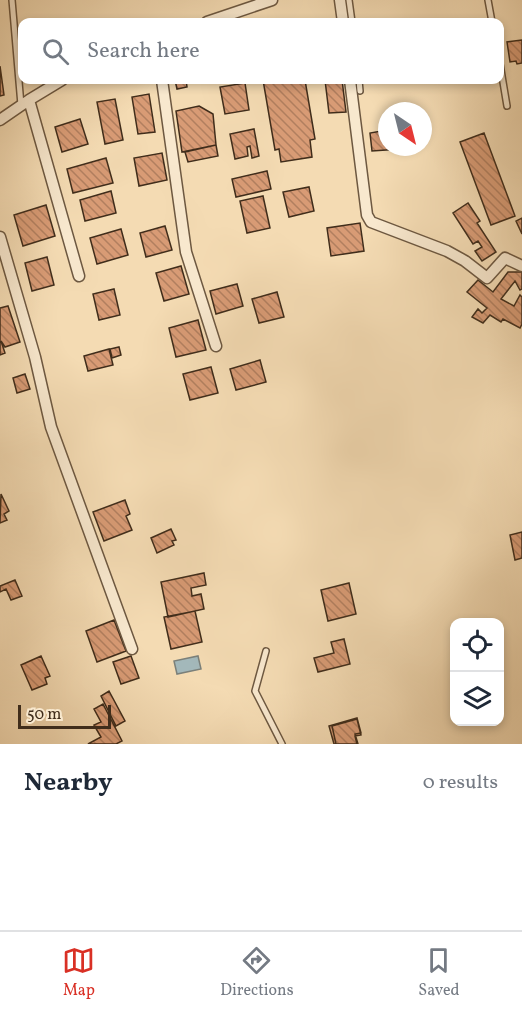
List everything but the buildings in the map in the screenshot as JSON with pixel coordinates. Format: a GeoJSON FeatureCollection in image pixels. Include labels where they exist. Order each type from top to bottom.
{"type":"FeatureCollection","features":[{"type":"Feature","properties":{"kind":"street"},"geometry":{"type":"LineString","coordinates":[[219,18],[272,0]]}},
{"type":"Feature","properties":{"kind":"street"},"geometry":{"type":"LineString","coordinates":[[340,0],[342,18]]}},
{"type":"Feature","properties":{"kind":"street"},"geometry":{"type":"LineString","coordinates":[[0,120],[55,84]]}},
{"type":"Feature","properties":{"kind":"street"},"geometry":{"type":"LineString","coordinates":[[163,84],[186,252],[216,346]]}},
{"type":"Feature","properties":{"kind":"street"},"geometry":{"type":"LineString","coordinates":[[351,84],[367,215],[371,222],[447,251],[487,278],[505,258],[522,266]]}},
{"type":"Feature","properties":{"kind":"street"},"geometry":{"type":"LineString","coordinates":[[25,102],[79,276]]}},
{"type":"Feature","properties":{"kind":"street"},"geometry":{"type":"LineString","coordinates":[[0,237],[35,357],[51,427],[132,649]]}},
{"type":"Feature","properties":{"kind":"lane"},"geometry":{"type":"LineString","coordinates":[[12,0],[18,47]]}},
{"type":"Feature","properties":{"kind":"lane"},"geometry":{"type":"LineString","coordinates":[[349,0],[351,18]]}},
{"type":"Feature","properties":{"kind":"lane"},"geometry":{"type":"LineString","coordinates":[[488,0],[491,18]]}},
{"type":"Feature","properties":{"kind":"lane"},"geometry":{"type":"LineString","coordinates":[[23,84],[25,102]]}},
{"type":"Feature","properties":{"kind":"lane"},"geometry":{"type":"LineString","coordinates":[[359,84],[360,91]]}},
{"type":"Feature","properties":{"kind":"lane"},"geometry":{"type":"LineString","coordinates":[[503,84],[507,106]]}},
{"type":"Feature","properties":{"kind":"lane"},"geometry":{"type":"LineString","coordinates":[[266,651],[255,691],[282,744]]}},
{"type":"Feature","properties":{"kind":"shaded area"},"geometry":{"type":"Polygon","coordinates":[[[198,656],[201,669],[177,674],[174,661],[198,656]]]}}]}
